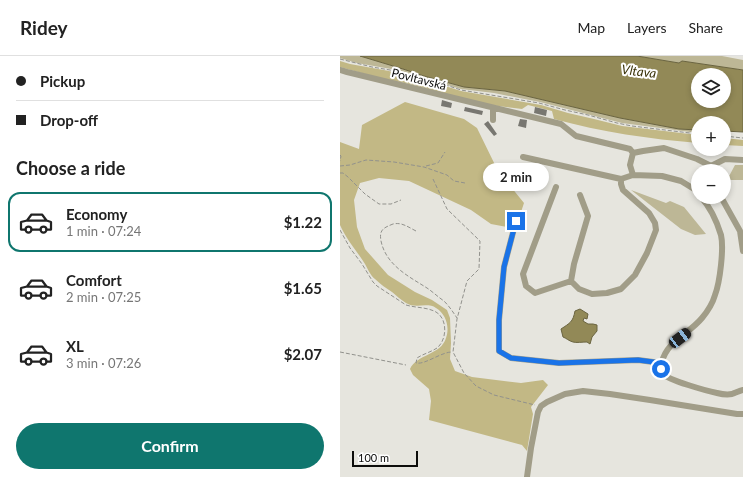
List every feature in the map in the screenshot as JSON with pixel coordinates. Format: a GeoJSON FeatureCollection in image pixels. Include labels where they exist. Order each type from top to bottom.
{"type":"FeatureCollection","features":[{"type":"Feature","properties":{"kind":"lane","name":"Povltavská"},"geometry":{"type":"LineString","coordinates":[[340,70],[561,124],[576,136],[630,149],[633,153]]}},
{"type":"Feature","properties":{"kind":"lane"},"geometry":{"type":"LineString","coordinates":[[493,108],[493,120]]}},
{"type":"Feature","properties":{"kind":"lane"},"geometry":{"type":"LineString","coordinates":[[633,175],[630,165],[633,153],[643,150],[664,148],[697,159],[704,164]]}},
{"type":"Feature","properties":{"kind":"lane"},"geometry":{"type":"LineString","coordinates":[[523,157],[621,179],[633,175],[662,176],[681,182],[691,187]]}},
{"type":"Feature","properties":{"kind":"lane"},"geometry":{"type":"LineString","coordinates":[[719,164],[725,160],[743,160]]}},
{"type":"Feature","properties":{"kind":"lane"},"geometry":{"type":"LineString","coordinates":[[571,281],[579,289],[592,294],[607,293],[621,288],[635,275],[647,253],[656,230],[655,223],[649,213],[623,190],[621,179]]}},
{"type":"Feature","properties":{"kind":"lane"},"geometry":{"type":"LineString","coordinates":[[556,188],[522,274],[526,286],[535,293],[571,281]]}},
{"type":"Feature","properties":{"kind":"lane"},"geometry":{"type":"LineString","coordinates":[[571,281],[574,264],[588,216],[580,195]]}},
{"type":"Feature","properties":{"kind":"lane"},"geometry":{"type":"LineString","coordinates":[[707,204],[715,219],[721,236],[722,254],[715,294],[702,318],[673,343],[665,353],[661,363],[661,369],[663,374],[670,379],[717,393],[732,394],[743,390]]}},
{"type":"Feature","properties":{"kind":"lane"},"geometry":{"type":"LineString","coordinates":[[725,204],[741,234],[743,251]]}},
{"type":"Feature","properties":{"kind":"lane"},"geometry":{"type":"LineString","coordinates":[[516,221],[504,267],[499,320],[499,351],[511,358],[559,363],[638,360],[661,363]]}},
{"type":"Feature","properties":{"kind":"lane"},"geometry":{"type":"LineString","coordinates":[[527,477],[538,412],[541,406],[564,394],[583,391],[743,414]]}},
{"type":"Feature","properties":{"kind":"path"},"geometry":{"type":"LineString","coordinates":[[340,59],[390,70],[461,90],[539,103],[617,123],[691,133]]}},
{"type":"Feature","properties":{"kind":"path"},"geometry":{"type":"LineString","coordinates":[[731,137],[743,138]]}},
{"type":"Feature","properties":{"kind":"path"},"geometry":{"type":"LineString","coordinates":[[424,167],[438,163],[445,152]]}},
{"type":"Feature","properties":{"kind":"path"},"geometry":{"type":"LineString","coordinates":[[340,155],[340,161]]}},
{"type":"Feature","properties":{"kind":"path"},"geometry":{"type":"LineString","coordinates":[[340,166],[350,165],[366,160],[394,162],[424,167],[447,175],[454,181],[465,183]]}},
{"type":"Feature","properties":{"kind":"path"},"geometry":{"type":"LineString","coordinates":[[340,173],[343,173],[365,194],[379,204],[391,204],[401,200]]}},
{"type":"Feature","properties":{"kind":"path"},"geometry":{"type":"LineString","coordinates":[[433,179],[447,209],[480,241],[479,269],[467,282],[457,318],[453,352],[464,373],[476,386],[494,395],[541,406]]}},
{"type":"Feature","properties":{"kind":"path"},"geometry":{"type":"LineString","coordinates":[[416,231],[403,224],[395,224],[385,227],[380,234],[385,253],[399,270],[445,302],[457,318]]}},
{"type":"Feature","properties":{"kind":"path"},"geometry":{"type":"LineString","coordinates":[[340,230],[350,248],[377,286],[406,305],[437,312],[443,321],[445,332],[442,341],[438,347],[417,358],[416,363],[420,364],[441,354],[453,352]]}},
{"type":"Feature","properties":{"kind":"path"},"geometry":{"type":"LineString","coordinates":[[340,352],[406,364]]}},
{"type":"Feature","properties":{"kind":"shaded area"},"geometry":{"type":"Polygon","coordinates":[[[340,56],[360,56],[464,87],[505,91],[620,118],[679,129],[691,130],[691,132],[622,123],[540,102],[494,93],[461,89],[391,69],[357,63],[340,58],[340,56]]]}},
{"type":"Feature","properties":{"kind":"shaded area"},"geometry":{"type":"Polygon","coordinates":[[[637,56],[722,56],[743,60],[743,70],[682,61],[679,63],[637,56]]]}},
{"type":"Feature","properties":{"kind":"shaded area"},"geometry":{"type":"Polygon","coordinates":[[[340,61],[389,71],[404,77],[442,85],[461,91],[541,105],[622,126],[691,134],[691,142],[644,137],[590,128],[554,119],[552,111],[528,105],[522,109],[490,105],[340,67],[340,61]]]}},
{"type":"Feature","properties":{"kind":"shaded area"},"geometry":{"type":"Polygon","coordinates":[[[405,102],[464,119],[477,128],[498,171],[524,203],[520,215],[507,227],[491,224],[471,210],[409,181],[379,178],[360,183],[354,200],[357,227],[365,249],[388,275],[447,310],[450,318],[450,359],[455,371],[472,377],[521,383],[543,380],[548,385],[531,407],[533,414],[527,451],[522,445],[429,420],[431,401],[429,389],[413,375],[410,369],[418,360],[439,348],[443,344],[448,330],[445,317],[433,306],[410,305],[406,303],[377,281],[370,274],[340,225],[340,142],[359,149],[362,125],[405,102]]]}},
{"type":"Feature","properties":{"kind":"shaded area"},"geometry":{"type":"Polygon","coordinates":[[[731,139],[743,140],[743,146],[731,145],[731,139]]]}},
{"type":"Feature","properties":{"kind":"shaded area"},"geometry":{"type":"Polygon","coordinates":[[[735,165],[743,165],[743,180],[731,180],[731,172],[735,165]]]}},
{"type":"Feature","properties":{"kind":"shaded area"},"geometry":{"type":"Polygon","coordinates":[[[631,190],[666,203],[670,201],[684,207],[706,234],[695,235],[681,229],[631,190]]]}},
{"type":"Feature","properties":{"kind":"water","name":"Vltava"},"geometry":{"type":"Polygon","coordinates":[[[360,56],[637,56],[679,63],[682,61],[729,68],[691,68],[691,108],[731,108],[731,68],[743,70],[743,132],[731,131],[731,116],[691,116],[691,130],[679,129],[620,118],[505,91],[464,87],[360,56]]]}},
{"type":"Feature","properties":{"kind":"water"},"geometry":{"type":"Polygon","coordinates":[[[580,309],[588,314],[587,319],[584,318],[583,321],[588,324],[597,325],[597,331],[592,337],[590,344],[587,342],[573,342],[563,337],[561,329],[571,322],[575,311],[580,309]]]}},
{"type":"Feature","properties":{"kind":"building"},"geometry":{"type":"Polygon","coordinates":[[[442,100],[452,103],[451,108],[441,106],[442,100]]]}},
{"type":"Feature","properties":{"kind":"building"},"geometry":{"type":"Polygon","coordinates":[[[465,107],[483,111],[482,115],[464,111],[465,107]]]}},
{"type":"Feature","properties":{"kind":"building"},"geometry":{"type":"Polygon","coordinates":[[[535,107],[547,110],[546,116],[534,113],[535,107]]]}},
{"type":"Feature","properties":{"kind":"building"},"geometry":{"type":"Polygon","coordinates":[[[520,119],[527,120],[526,128],[518,126],[520,119]]]}},
{"type":"Feature","properties":{"kind":"building"},"geometry":{"type":"Polygon","coordinates":[[[488,121],[497,134],[494,136],[484,124],[488,121]]]}},
{"type":"Feature","properties":{"kind":"route"},"geometry":{"type":"LineString","coordinates":[[516,221],[504,267],[499,320],[499,351],[511,358],[559,363],[638,360],[661,363],[661,369]]}}]}
